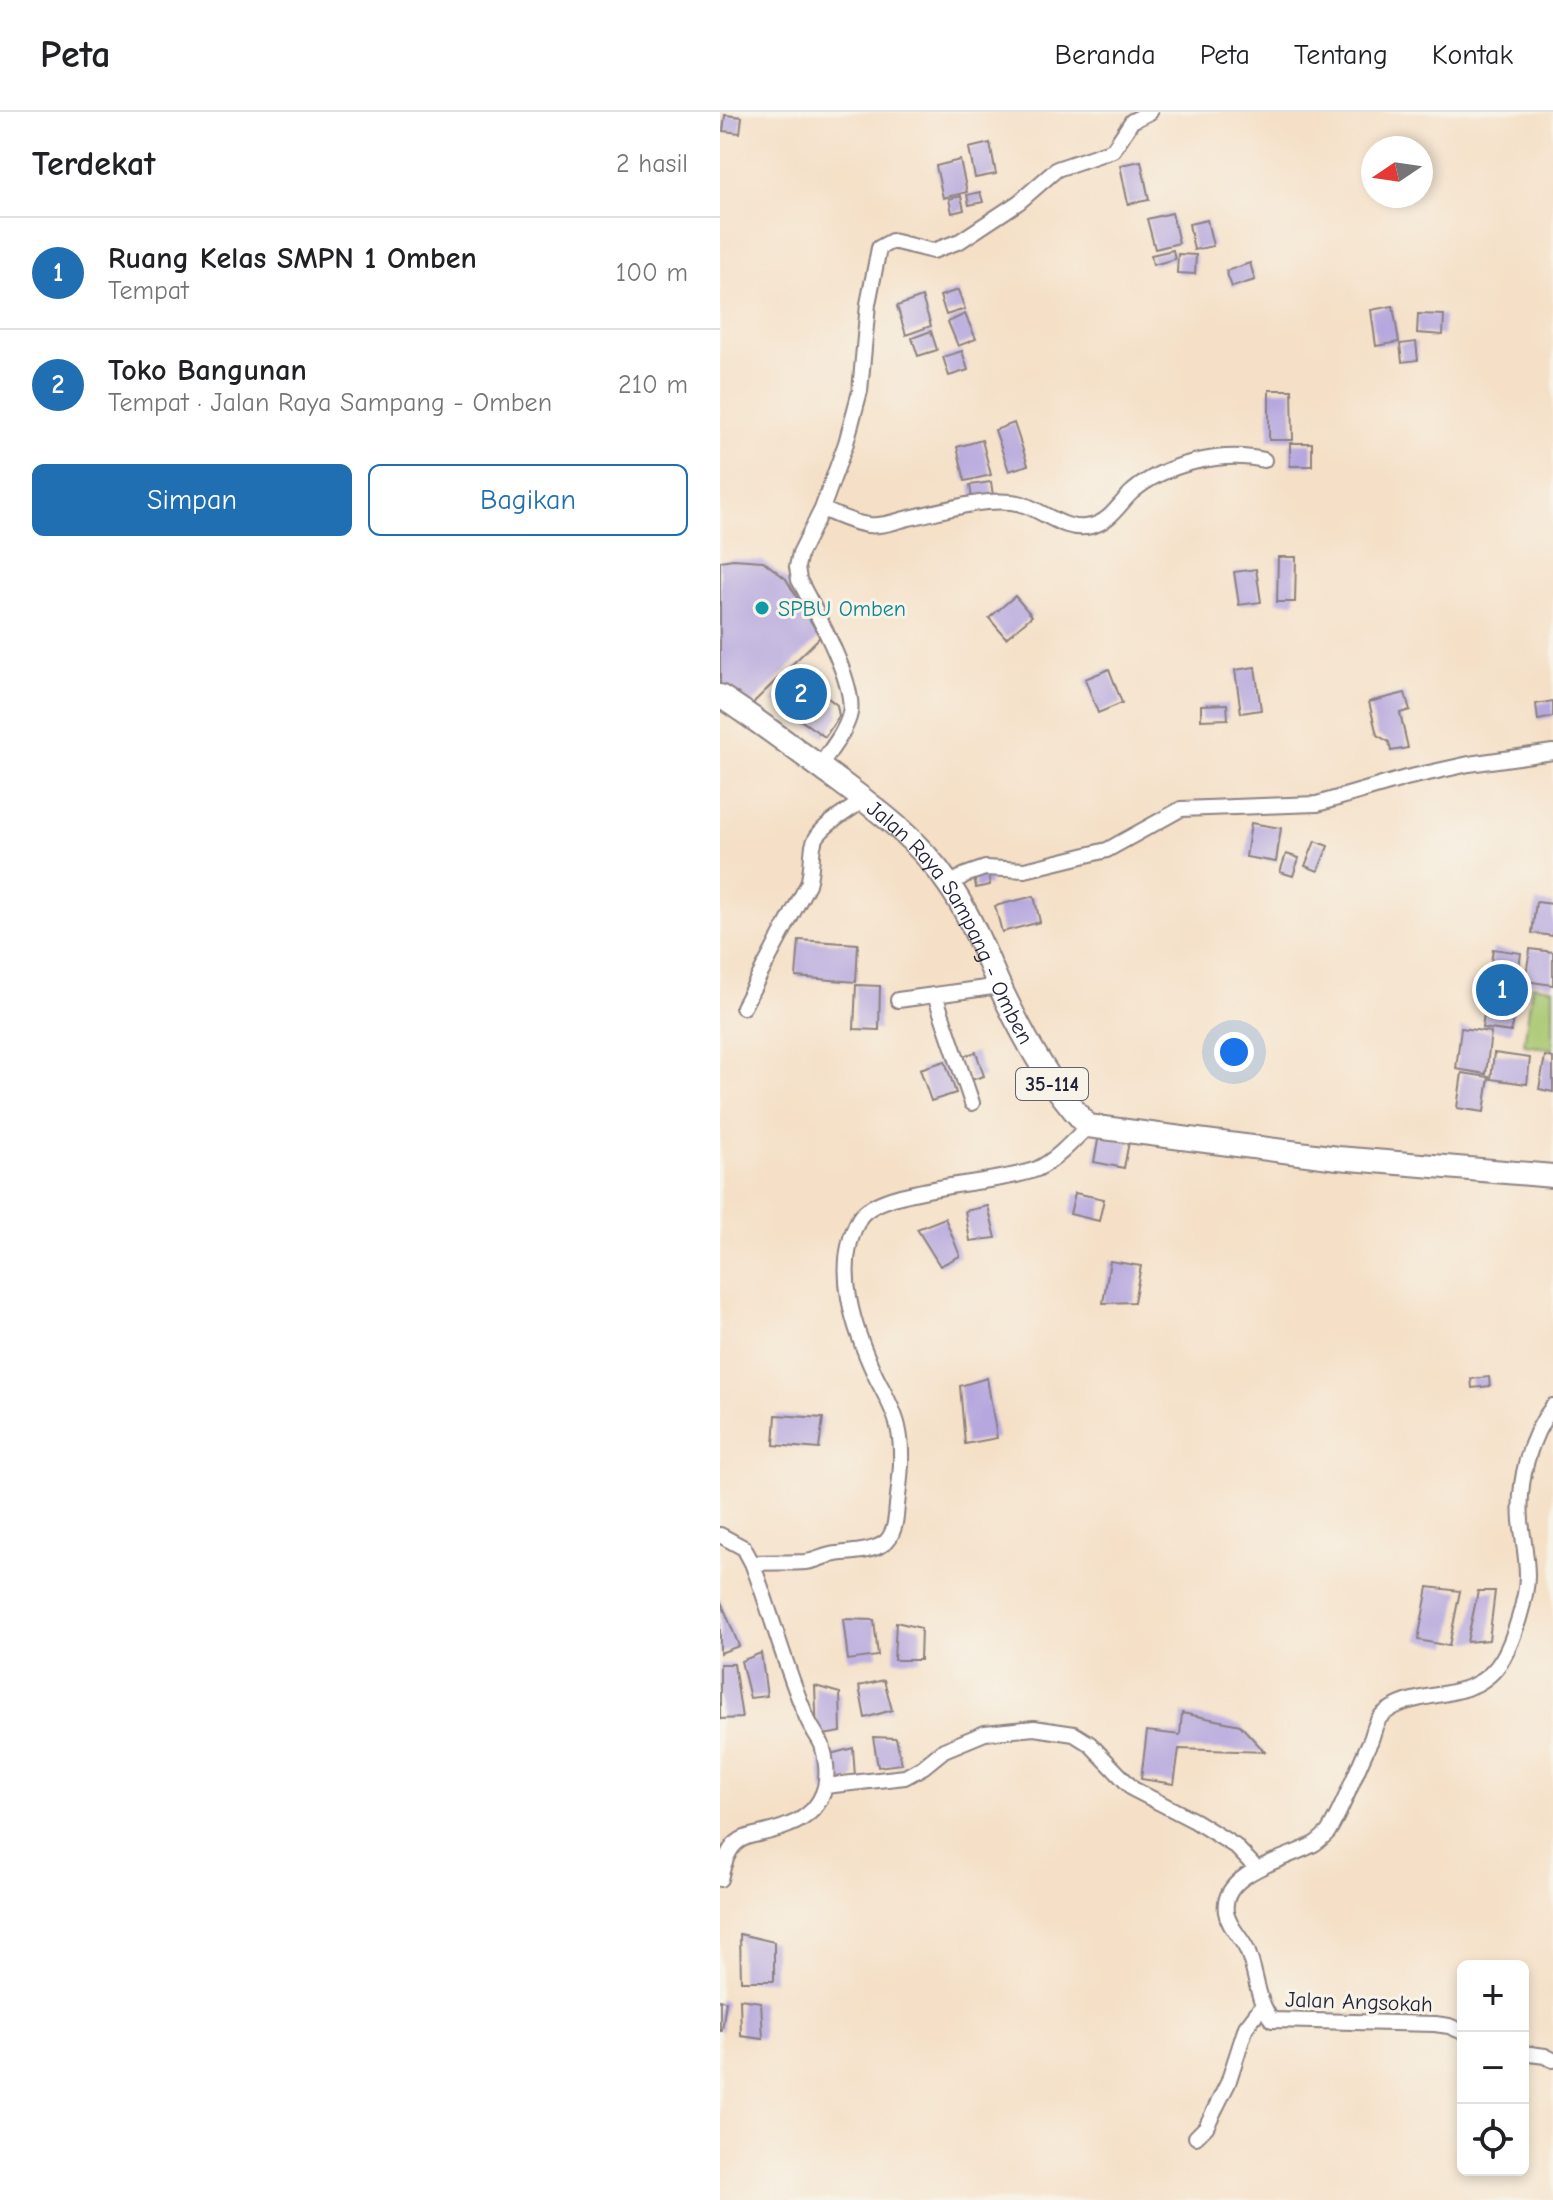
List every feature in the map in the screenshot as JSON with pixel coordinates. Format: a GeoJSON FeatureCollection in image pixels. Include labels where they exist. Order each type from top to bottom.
{"type":"FeatureCollection","features":[{"type":"Feature","properties":{"kind":"main road","name":"Jalan Raya Sampang - Omben"},"geometry":{"type":"LineString","coordinates":[[720,696],[864,799],[905,832],[927,856],[975,928],[1000,986],[1050,1081],[1088,1126]]}},
{"type":"Feature","properties":{"kind":"main road","name":"35-114"},"geometry":{"type":"LineString","coordinates":[[1088,1126],[1338,1158],[1553,1176]]}},
{"type":"Feature","properties":{"kind":"street"},"geometry":{"type":"LineString","coordinates":[[819,767],[845,727],[851,705],[834,651],[799,580],[797,567],[846,443],[860,391],[868,304],[879,248],[892,241],[933,251],[960,241],[1019,202],[1057,169],[1113,150],[1132,121],[1150,112]]}},
{"type":"Feature","properties":{"kind":"street"},"geometry":{"type":"LineString","coordinates":[[822,509],[869,525],[984,503],[1016,502],[1063,524],[1085,528],[1104,521],[1131,493],[1168,469],[1245,455],[1264,460]]}},
{"type":"Feature","properties":{"kind":"street"},"geometry":{"type":"LineString","coordinates":[[949,885],[985,868],[1025,870],[1107,850],[1181,809],[1317,804],[1406,778],[1469,764],[1553,752]]}},
{"type":"Feature","properties":{"kind":"street"},"geometry":{"type":"LineString","coordinates":[[743,1007],[808,884],[813,846],[819,830],[847,814],[864,799]]}},
{"type":"Feature","properties":{"kind":"street"},"geometry":{"type":"LineString","coordinates":[[898,1000],[1000,986]]}},
{"type":"Feature","properties":{"kind":"street"},"geometry":{"type":"LineString","coordinates":[[935,995],[972,1103]]}},
{"type":"Feature","properties":{"kind":"street"},"geometry":{"type":"LineString","coordinates":[[752,1563],[803,1562],[871,1549],[882,1545],[893,1532],[900,1484],[899,1428],[862,1343],[846,1271],[847,1250],[859,1217],[869,1207],[885,1199],[987,1181],[1038,1168],[1088,1126]]}},
{"type":"Feature","properties":{"kind":"street","name":"Jalan Angsokah"},"geometry":{"type":"LineString","coordinates":[[1457,2029],[1435,2024],[1272,2020],[1262,2006],[1248,1952],[1226,1913],[1231,1890],[1238,1881],[1257,1869],[1316,1843],[1328,1832],[1371,1742],[1377,1719],[1401,1703],[1472,1687],[1488,1677],[1503,1658],[1523,1603],[1528,1579],[1521,1519],[1524,1471],[1536,1436],[1553,1406]]}},
{"type":"Feature","properties":{"kind":"street"},"geometry":{"type":"LineString","coordinates":[[720,1535],[744,1548],[752,1563],[808,1720],[823,1747],[825,1786],[819,1804],[807,1816],[788,1826],[741,1838],[729,1850],[720,1879]]}},
{"type":"Feature","properties":{"kind":"street"},"geometry":{"type":"LineString","coordinates":[[825,1786],[905,1777],[944,1750],[985,1733],[1034,1728],[1074,1734],[1090,1744],[1133,1789],[1235,1846],[1257,1869]]}},
{"type":"Feature","properties":{"kind":"street"},"geometry":{"type":"LineString","coordinates":[[1196,2137],[1206,2127],[1218,2097],[1228,2083],[1246,2027],[1262,2006]]}},
{"type":"Feature","properties":{"kind":"street"},"geometry":{"type":"LineString","coordinates":[[1529,2054],[1553,2060]]}},
{"type":"Feature","properties":{"kind":"green space"},"geometry":{"type":"Polygon","coordinates":[[[1532,985],[1553,988],[1553,1049],[1524,1045],[1532,985]]]}},
{"type":"Feature","properties":{"kind":"building"},"geometry":{"type":"Polygon","coordinates":[[[725,115],[742,117],[740,133],[723,131],[725,115]]]}},
{"type":"Feature","properties":{"kind":"building"},"geometry":{"type":"Polygon","coordinates":[[[990,143],[996,174],[975,178],[969,148],[990,143]]]}},
{"type":"Feature","properties":{"kind":"building"},"geometry":{"type":"Polygon","coordinates":[[[960,160],[967,192],[943,198],[936,166],[960,160]]]}},
{"type":"Feature","properties":{"kind":"building"},"geometry":{"type":"Polygon","coordinates":[[[1141,161],[1149,200],[1128,204],[1120,165],[1141,161]]]}},
{"type":"Feature","properties":{"kind":"building"},"geometry":{"type":"Polygon","coordinates":[[[980,192],[983,202],[969,205],[967,195],[980,192]]]}},
{"type":"Feature","properties":{"kind":"building"},"geometry":{"type":"Polygon","coordinates":[[[961,196],[964,210],[952,213],[949,199],[961,196]]]}},
{"type":"Feature","properties":{"kind":"building"},"geometry":{"type":"Polygon","coordinates":[[[1172,213],[1179,243],[1155,249],[1147,219],[1172,213]]]}},
{"type":"Feature","properties":{"kind":"building"},"geometry":{"type":"Polygon","coordinates":[[[1207,220],[1213,246],[1194,250],[1189,224],[1207,220]]]}},
{"type":"Feature","properties":{"kind":"building"},"geometry":{"type":"Polygon","coordinates":[[[1173,250],[1175,259],[1153,265],[1151,255],[1173,250]]]}},
{"type":"Feature","properties":{"kind":"building"},"geometry":{"type":"Polygon","coordinates":[[[1178,254],[1196,255],[1195,274],[1177,273],[1178,254]]]}},
{"type":"Feature","properties":{"kind":"building"},"geometry":{"type":"Polygon","coordinates":[[[1250,263],[1255,280],[1232,287],[1226,271],[1250,263]]]}},
{"type":"Feature","properties":{"kind":"building"},"geometry":{"type":"Polygon","coordinates":[[[958,290],[965,309],[946,315],[940,296],[958,290]]]}},
{"type":"Feature","properties":{"kind":"building"},"geometry":{"type":"Polygon","coordinates":[[[922,297],[931,326],[906,335],[897,306],[922,297]]]}},
{"type":"Feature","properties":{"kind":"building"},"geometry":{"type":"Polygon","coordinates":[[[1393,306],[1399,342],[1376,346],[1371,310],[1393,306]]]}},
{"type":"Feature","properties":{"kind":"building"},"geometry":{"type":"Polygon","coordinates":[[[965,314],[976,339],[958,346],[948,322],[965,314]]]}},
{"type":"Feature","properties":{"kind":"building"},"geometry":{"type":"Polygon","coordinates":[[[1418,314],[1444,315],[1443,335],[1417,333],[1418,314]]]}},
{"type":"Feature","properties":{"kind":"building"},"geometry":{"type":"Polygon","coordinates":[[[931,331],[937,350],[918,356],[912,338],[931,331]]]}},
{"type":"Feature","properties":{"kind":"building"},"geometry":{"type":"Polygon","coordinates":[[[1416,342],[1418,360],[1402,362],[1400,344],[1416,342]]]}},
{"type":"Feature","properties":{"kind":"building"},"geometry":{"type":"Polygon","coordinates":[[[962,351],[968,370],[949,376],[943,357],[962,351]]]}},
{"type":"Feature","properties":{"kind":"building"},"geometry":{"type":"Polygon","coordinates":[[[1269,390],[1292,390],[1293,440],[1269,440],[1269,390]]]}},
{"type":"Feature","properties":{"kind":"building"},"geometry":{"type":"Polygon","coordinates":[[[1014,423],[1028,465],[1009,471],[995,430],[1014,423]]]}},
{"type":"Feature","properties":{"kind":"building"},"geometry":{"type":"Polygon","coordinates":[[[982,440],[991,475],[965,481],[957,447],[982,440]]]}},
{"type":"Feature","properties":{"kind":"building"},"geometry":{"type":"Polygon","coordinates":[[[1290,443],[1312,443],[1312,466],[1290,466],[1290,443]]]}},
{"type":"Feature","properties":{"kind":"building"},"geometry":{"type":"Polygon","coordinates":[[[991,482],[993,496],[972,499],[970,485],[991,482]]]}},
{"type":"Feature","properties":{"kind":"building"},"geometry":{"type":"Polygon","coordinates":[[[1278,557],[1296,557],[1295,602],[1277,602],[1278,557]]]}},
{"type":"Feature","properties":{"kind":"building","name":"SPBU Omben"},"geometry":{"type":"Polygon","coordinates":[[[720,561],[763,561],[786,579],[820,637],[749,710],[720,691],[720,561]]]}},
{"type":"Feature","properties":{"kind":"building"},"geometry":{"type":"Polygon","coordinates":[[[1256,569],[1261,602],[1239,605],[1234,572],[1256,569]]]}},
{"type":"Feature","properties":{"kind":"building"},"geometry":{"type":"Polygon","coordinates":[[[1015,596],[1032,616],[1006,638],[989,618],[1015,596]]]}},
{"type":"Feature","properties":{"kind":"building"},"geometry":{"type":"Polygon","coordinates":[[[799,665],[819,677],[814,687],[837,705],[839,716],[825,737],[773,701],[799,665]]]}},
{"type":"Feature","properties":{"kind":"building"},"geometry":{"type":"Polygon","coordinates":[[[1255,667],[1261,710],[1241,713],[1235,670],[1255,667]]]}},
{"type":"Feature","properties":{"kind":"building"},"geometry":{"type":"Polygon","coordinates":[[[1109,669],[1122,703],[1098,713],[1085,679],[1109,669]]]}},
{"type":"Feature","properties":{"kind":"building"},"geometry":{"type":"Polygon","coordinates":[[[1405,693],[1410,710],[1400,713],[1408,748],[1391,751],[1389,742],[1377,735],[1369,702],[1405,693]]]}},
{"type":"Feature","properties":{"kind":"building"},"geometry":{"type":"Polygon","coordinates":[[[1553,701],[1553,717],[1538,720],[1536,704],[1553,701]]]}},
{"type":"Feature","properties":{"kind":"building"},"geometry":{"type":"Polygon","coordinates":[[[1227,704],[1228,719],[1201,720],[1201,705],[1227,704]]]}},
{"type":"Feature","properties":{"kind":"building"},"geometry":{"type":"Polygon","coordinates":[[[1251,823],[1281,828],[1276,862],[1246,857],[1251,823]]]}},
{"type":"Feature","properties":{"kind":"building"},"geometry":{"type":"Polygon","coordinates":[[[1315,841],[1328,846],[1318,871],[1305,866],[1315,841]]]}},
{"type":"Feature","properties":{"kind":"building"},"geometry":{"type":"Polygon","coordinates":[[[1286,854],[1299,858],[1293,876],[1280,872],[1286,854]]]}},
{"type":"Feature","properties":{"kind":"building"},"geometry":{"type":"Polygon","coordinates":[[[989,873],[990,885],[976,888],[974,875],[989,873]]]}},
{"type":"Feature","properties":{"kind":"building"},"geometry":{"type":"Polygon","coordinates":[[[1034,896],[1040,922],[1002,932],[995,906],[1034,896]]]}},
{"type":"Feature","properties":{"kind":"building"},"geometry":{"type":"Polygon","coordinates":[[[1536,902],[1553,904],[1553,936],[1532,933],[1536,902]]]}},
{"type":"Feature","properties":{"kind":"building"},"geometry":{"type":"Polygon","coordinates":[[[799,940],[858,944],[856,982],[796,977],[799,940]]]}},
{"type":"Feature","properties":{"kind":"building"},"geometry":{"type":"Polygon","coordinates":[[[1493,949],[1521,953],[1511,1032],[1482,1028],[1493,949]]]}},
{"type":"Feature","properties":{"kind":"building"},"geometry":{"type":"Polygon","coordinates":[[[1530,949],[1553,952],[1553,985],[1525,981],[1530,949]]]}},
{"type":"Feature","properties":{"kind":"building"},"geometry":{"type":"Polygon","coordinates":[[[856,985],[880,986],[879,1030],[854,1029],[856,985]]]}},
{"type":"Feature","properties":{"kind":"building"},"geometry":{"type":"Polygon","coordinates":[[[1461,1028],[1491,1032],[1486,1074],[1456,1069],[1461,1028]]]}},
{"type":"Feature","properties":{"kind":"building"},"geometry":{"type":"Polygon","coordinates":[[[976,1052],[984,1076],[971,1080],[964,1056],[976,1052]]]}},
{"type":"Feature","properties":{"kind":"building"},"geometry":{"type":"Polygon","coordinates":[[[1494,1053],[1530,1058],[1527,1084],[1491,1079],[1494,1053]]]}},
{"type":"Feature","properties":{"kind":"building"},"geometry":{"type":"Polygon","coordinates":[[[1545,1056],[1553,1058],[1553,1092],[1539,1089],[1545,1056]]]}},
{"type":"Feature","properties":{"kind":"building"},"geometry":{"type":"Polygon","coordinates":[[[945,1061],[956,1093],[931,1101],[920,1069],[945,1061]]]}},
{"type":"Feature","properties":{"kind":"building"},"geometry":{"type":"Polygon","coordinates":[[[1462,1073],[1489,1077],[1484,1112],[1457,1108],[1462,1073]]]}},
{"type":"Feature","properties":{"kind":"building"},"geometry":{"type":"Polygon","coordinates":[[[1099,1135],[1129,1142],[1124,1168],[1094,1162],[1099,1135]]]}},
{"type":"Feature","properties":{"kind":"building"},"geometry":{"type":"Polygon","coordinates":[[[1075,1193],[1104,1199],[1099,1221],[1070,1214],[1075,1193]]]}},
{"type":"Feature","properties":{"kind":"building"},"geometry":{"type":"Polygon","coordinates":[[[988,1206],[996,1238],[970,1241],[965,1211],[988,1206]]]}},
{"type":"Feature","properties":{"kind":"building"},"geometry":{"type":"Polygon","coordinates":[[[945,1218],[960,1256],[940,1266],[917,1229],[945,1218]]]}},
{"type":"Feature","properties":{"kind":"building"},"geometry":{"type":"Polygon","coordinates":[[[1110,1261],[1141,1266],[1134,1302],[1103,1303],[1110,1261]]]}},
{"type":"Feature","properties":{"kind":"building"},"geometry":{"type":"Polygon","coordinates":[[[1489,1377],[1490,1386],[1472,1388],[1471,1379],[1489,1377]]]}},
{"type":"Feature","properties":{"kind":"building"},"geometry":{"type":"Polygon","coordinates":[[[987,1378],[997,1438],[965,1444],[960,1386],[987,1378]]]}},
{"type":"Feature","properties":{"kind":"building"},"geometry":{"type":"Polygon","coordinates":[[[776,1415],[823,1418],[819,1449],[774,1445],[776,1415]]]}},
{"type":"Feature","properties":{"kind":"building"},"geometry":{"type":"Polygon","coordinates":[[[1428,1587],[1460,1591],[1449,1646],[1418,1640],[1428,1587]]]}},
{"type":"Feature","properties":{"kind":"building"},"geometry":{"type":"Polygon","coordinates":[[[1478,1591],[1495,1591],[1489,1640],[1467,1642],[1478,1591]]]}},
{"type":"Feature","properties":{"kind":"building"},"geometry":{"type":"Polygon","coordinates":[[[720,1599],[739,1646],[720,1653],[720,1599]]]}},
{"type":"Feature","properties":{"kind":"building"},"geometry":{"type":"Polygon","coordinates":[[[843,1619],[874,1620],[878,1656],[848,1660],[843,1619]]]}},
{"type":"Feature","properties":{"kind":"building"},"geometry":{"type":"Polygon","coordinates":[[[896,1622],[921,1628],[920,1660],[894,1660],[896,1622]]]}},
{"type":"Feature","properties":{"kind":"building"},"geometry":{"type":"Polygon","coordinates":[[[761,1653],[767,1696],[750,1698],[741,1661],[761,1653]]]}},
{"type":"Feature","properties":{"kind":"building"},"geometry":{"type":"Polygon","coordinates":[[[720,1664],[734,1664],[742,1718],[720,1719],[720,1664]]]}},
{"type":"Feature","properties":{"kind":"building"},"geometry":{"type":"Polygon","coordinates":[[[884,1680],[892,1710],[865,1718],[859,1686],[884,1680]]]}},
{"type":"Feature","properties":{"kind":"building"},"geometry":{"type":"Polygon","coordinates":[[[815,1686],[840,1693],[841,1732],[817,1736],[815,1686]]]}},
{"type":"Feature","properties":{"kind":"building"},"geometry":{"type":"Polygon","coordinates":[[[1182,1713],[1240,1725],[1265,1752],[1179,1749],[1174,1784],[1141,1779],[1147,1731],[1180,1735],[1182,1713]]]}},
{"type":"Feature","properties":{"kind":"building"},"geometry":{"type":"Polygon","coordinates":[[[873,1737],[896,1738],[902,1764],[878,1767],[873,1737]]]}},
{"type":"Feature","properties":{"kind":"building"},"geometry":{"type":"Polygon","coordinates":[[[853,1748],[855,1777],[823,1792],[819,1757],[853,1748]]]}},
{"type":"Feature","properties":{"kind":"building"},"geometry":{"type":"Polygon","coordinates":[[[740,1934],[774,1942],[774,1981],[741,1981],[740,1934]]]}},
{"type":"Feature","properties":{"kind":"building"},"geometry":{"type":"Polygon","coordinates":[[[740,1999],[761,2002],[763,2039],[741,2036],[740,1999]]]}},
{"type":"Feature","properties":{"kind":"building"},"geometry":{"type":"Polygon","coordinates":[[[720,2000],[726,2001],[722,2031],[720,2031],[720,2000]]]}},
{"type":"Feature","properties":{"kind":"place","name":"SPBU Omben"},"geometry":{"type":"Point","coordinates":[762,608]}},
{"type":"Feature","properties":{"kind":"place","name":"Toko Bangunan"},"geometry":{"type":"Point","coordinates":[801,694]}},
{"type":"Feature","properties":{"kind":"place","name":"Ruang Kelas SMPN 1 Omben"},"geometry":{"type":"Point","coordinates":[1502,990]}}]}
